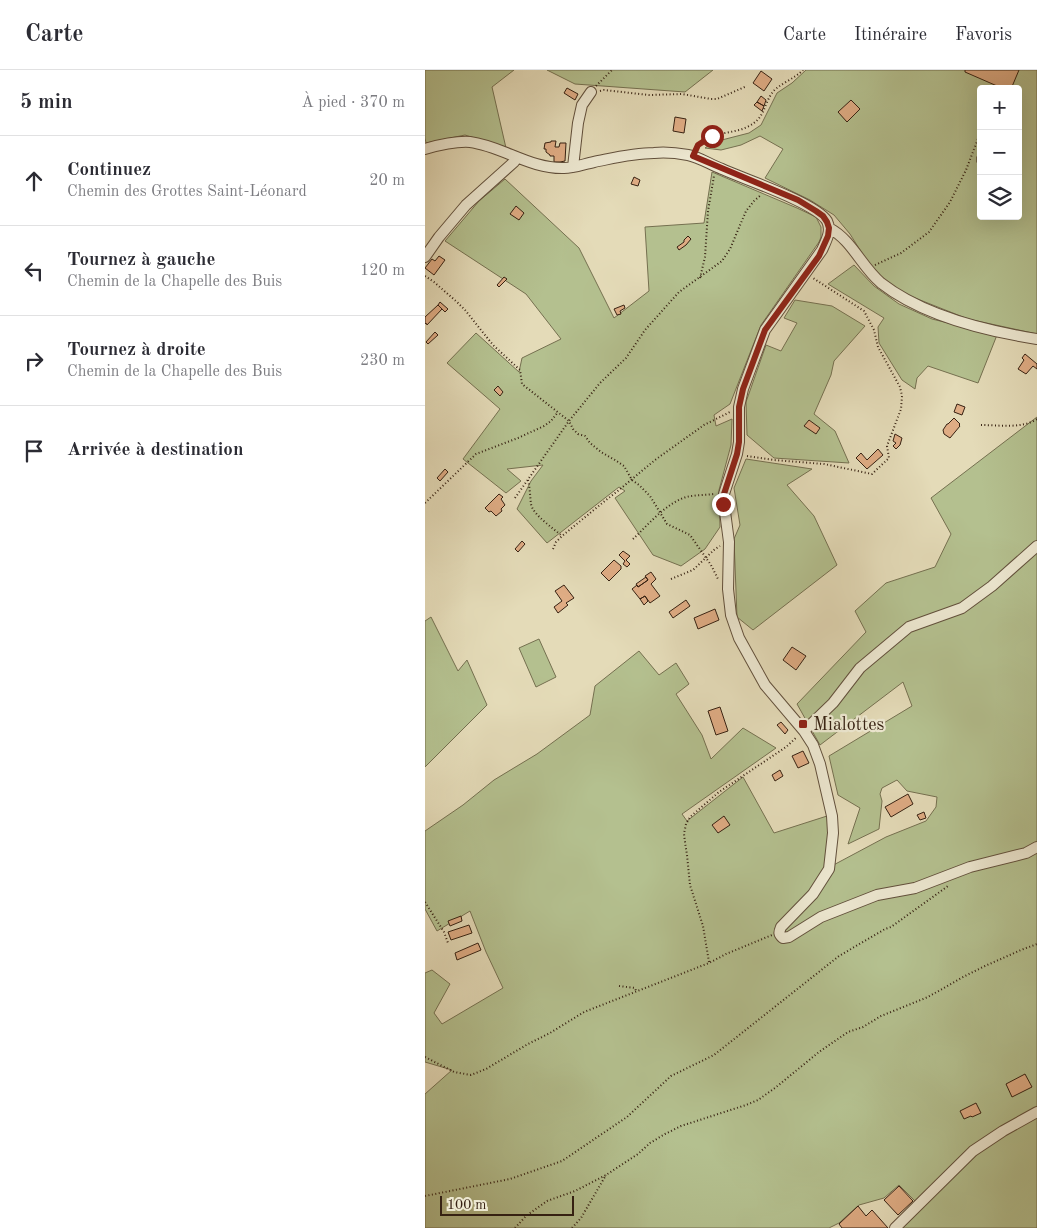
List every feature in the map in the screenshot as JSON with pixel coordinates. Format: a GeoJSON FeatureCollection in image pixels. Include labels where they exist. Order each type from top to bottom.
{"type":"FeatureCollection","features":[{"type":"Feature","properties":{"kind":"street"},"geometry":{"type":"LineString","coordinates":[[573,167],[578,123],[583,105],[591,92]]}},
{"type":"Feature","properties":{"kind":"street"},"geometry":{"type":"LineString","coordinates":[[425,149],[455,142],[469,142],[486,145],[517,158],[546,166],[565,168],[624,155],[655,152],[688,155],[798,200],[816,211],[827,222],[829,228],[828,236],[822,250],[765,330],[743,389],[739,407],[737,454],[724,494],[723,504],[729,542],[728,589],[731,615],[739,638],[765,685],[804,731],[813,745],[820,764],[832,816],[833,833],[829,870],[813,894],[781,927],[779,936],[783,938],[789,937],[821,917],[877,895],[915,888],[970,867],[1026,853],[1037,847]]}},
{"type":"Feature","properties":{"kind":"street"},"geometry":{"type":"LineString","coordinates":[[425,257],[439,237],[466,206],[517,158]]}},
{"type":"Feature","properties":{"kind":"street"},"geometry":{"type":"LineString","coordinates":[[829,228],[837,232],[845,240],[866,268],[880,282],[903,298],[933,312],[973,325],[1037,340]]}},
{"type":"Feature","properties":{"kind":"street"},"geometry":{"type":"LineString","coordinates":[[804,731],[833,703],[860,668],[909,627],[962,608],[992,586],[1037,546]]}},
{"type":"Feature","properties":{"kind":"street"},"geometry":{"type":"LineString","coordinates":[[895,1228],[973,1150],[1003,1130],[1037,1112]]}},
{"type":"Feature","properties":{"kind":"path"},"geometry":{"type":"LineString","coordinates":[[591,92],[612,70]]}},
{"type":"Feature","properties":{"kind":"path"},"geometry":{"type":"LineString","coordinates":[[693,156],[698,145],[712,136],[747,128],[755,122],[763,114],[772,92],[803,70]]}},
{"type":"Feature","properties":{"kind":"path"},"geometry":{"type":"LineString","coordinates":[[591,92],[604,90],[649,95],[682,94],[717,99],[747,86]]}},
{"type":"Feature","properties":{"kind":"path"},"geometry":{"type":"LineString","coordinates":[[866,268],[901,253],[929,232],[950,202],[966,170],[977,141]]}},
{"type":"Feature","properties":{"kind":"path"},"geometry":{"type":"LineString","coordinates":[[699,279],[705,257],[708,212],[715,166]]}},
{"type":"Feature","properties":{"kind":"path"},"geometry":{"type":"LineString","coordinates":[[515,498],[569,422],[600,384],[626,358],[645,330],[679,292],[722,261],[730,249],[746,211],[768,188]]}},
{"type":"Feature","properties":{"kind":"path"},"geometry":{"type":"LineString","coordinates":[[737,454],[774,460],[824,464],[872,474],[889,458],[887,446],[901,409],[902,396],[900,387],[878,348],[874,330],[864,311],[806,273]]}},
{"type":"Feature","properties":{"kind":"path"},"geometry":{"type":"LineString","coordinates":[[425,276],[457,302],[493,345],[520,370],[522,384],[558,412],[578,434],[585,436],[601,452],[624,466],[632,480],[651,496],[667,524],[690,535],[711,565],[719,582],[728,589]]}},
{"type":"Feature","properties":{"kind":"path"},"geometry":{"type":"LineString","coordinates":[[553,549],[555,542],[655,460],[704,425],[739,407]]}},
{"type":"Feature","properties":{"kind":"path"},"geometry":{"type":"LineString","coordinates":[[425,503],[476,454],[519,438],[544,426],[558,412]]}},
{"type":"Feature","properties":{"kind":"path"},"geometry":{"type":"LineString","coordinates":[[981,425],[1021,425],[1037,419]]}},
{"type":"Feature","properties":{"kind":"path"},"geometry":{"type":"LineString","coordinates":[[528,480],[531,506],[534,512],[562,536]]}},
{"type":"Feature","properties":{"kind":"path"},"geometry":{"type":"LineString","coordinates":[[633,539],[661,512],[675,502],[687,497],[724,494]]}},
{"type":"Feature","properties":{"kind":"path"},"geometry":{"type":"LineString","coordinates":[[671,579],[693,570],[715,549],[729,542]]}},
{"type":"Feature","properties":{"kind":"path"},"geometry":{"type":"LineString","coordinates":[[709,962],[703,926],[690,885],[684,834],[685,824],[690,816],[719,792],[786,747],[804,731]]}},
{"type":"Feature","properties":{"kind":"path"},"geometry":{"type":"LineString","coordinates":[[425,1196],[510,1180],[562,1161],[627,1117],[671,1076],[713,1055],[839,956],[891,927],[949,885]]}},
{"type":"Feature","properties":{"kind":"path"},"geometry":{"type":"LineString","coordinates":[[425,902],[444,932],[448,943]]}},
{"type":"Feature","properties":{"kind":"path"},"geometry":{"type":"LineString","coordinates":[[425,1057],[454,1072],[471,1075],[486,1069],[585,1012],[779,932]]}},
{"type":"Feature","properties":{"kind":"path"},"geometry":{"type":"LineString","coordinates":[[515,1228],[526,1216],[547,1201],[575,1191],[606,1175],[638,1154],[650,1143],[681,1126],[758,1100],[819,1052],[848,1032],[863,1027],[881,1016],[927,997],[992,963],[1037,944]]}},
{"type":"Feature","properties":{"kind":"path"},"geometry":{"type":"LineString","coordinates":[[619,986],[635,988],[636,991]]}},
{"type":"Feature","properties":{"kind":"path"},"geometry":{"type":"LineString","coordinates":[[572,1228],[581,1218],[606,1175]]}},
{"type":"Feature","properties":{"kind":"green space"},"geometry":{"type":"Polygon","coordinates":[[[425,70],[514,70],[492,87],[506,148],[465,135],[426,143],[425,70]]]}},
{"type":"Feature","properties":{"kind":"green space"},"geometry":{"type":"Polygon","coordinates":[[[547,70],[713,70],[685,92],[575,84],[547,70]]]}},
{"type":"Feature","properties":{"kind":"green space"},"geometry":{"type":"Polygon","coordinates":[[[806,70],[1037,70],[1037,334],[968,319],[905,294],[882,278],[834,215],[810,200],[765,178],[783,149],[760,136],[741,145],[721,150],[705,148],[714,142],[749,133],[761,125],[777,93],[806,70]]]}},
{"type":"Feature","properties":{"kind":"green space"},"geometry":{"type":"Polygon","coordinates":[[[712,172],[816,217],[821,227],[819,242],[761,325],[730,404],[714,415],[716,426],[732,419],[731,445],[719,490],[720,527],[705,549],[681,566],[653,555],[615,498],[625,491],[619,487],[547,543],[517,509],[531,481],[543,465],[507,469],[521,481],[506,493],[463,459],[500,409],[447,363],[476,333],[519,372],[522,358],[561,339],[526,294],[445,241],[479,201],[505,179],[579,248],[614,318],[649,291],[645,227],[704,223],[712,172]]]}},
{"type":"Feature","properties":{"kind":"green space"},"geometry":{"type":"Polygon","coordinates":[[[854,265],[874,286],[899,304],[932,319],[997,335],[978,383],[928,366],[917,378],[915,389],[902,380],[879,343],[878,327],[884,318],[828,284],[854,265]]]}},
{"type":"Feature","properties":{"kind":"green space"},"geometry":{"type":"Polygon","coordinates":[[[795,300],[832,306],[865,326],[834,361],[831,375],[814,414],[835,431],[849,463],[774,458],[747,435],[746,402],[766,345],[781,351],[797,323],[784,318],[795,300]]]}},
{"type":"Feature","properties":{"kind":"green space"},"geometry":{"type":"Polygon","coordinates":[[[1037,417],[1037,1228],[890,1228],[916,1202],[899,1185],[884,1198],[859,1205],[839,1223],[829,1228],[425,1228],[425,1094],[452,1070],[425,1062],[425,973],[432,970],[450,984],[434,1013],[442,1024],[503,988],[470,911],[437,931],[425,909],[425,831],[463,805],[494,780],[537,754],[590,715],[595,686],[639,651],[659,675],[676,663],[689,684],[676,694],[702,735],[711,759],[743,728],[776,748],[682,814],[687,821],[743,777],[774,833],[827,816],[832,835],[826,869],[886,837],[926,821],[936,807],[937,797],[907,791],[897,780],[882,788],[880,794],[882,801],[879,829],[848,844],[860,808],[838,795],[829,756],[912,706],[903,682],[820,745],[797,704],[866,632],[855,611],[886,583],[935,567],[951,534],[931,498],[1037,417]]]}},
{"type":"Feature","properties":{"kind":"green space"},"geometry":{"type":"Polygon","coordinates":[[[746,459],[812,469],[787,485],[814,516],[837,565],[753,630],[737,617],[734,539],[740,525],[734,488],[746,459]]]}},
{"type":"Feature","properties":{"kind":"green space"},"geometry":{"type":"Polygon","coordinates":[[[431,617],[458,671],[467,660],[487,705],[425,767],[425,621],[431,617]]]}},
{"type":"Feature","properties":{"kind":"green space"},"geometry":{"type":"Polygon","coordinates":[[[539,639],[556,677],[536,687],[519,648],[539,639]]]}},
{"type":"Feature","properties":{"kind":"building"},"geometry":{"type":"Polygon","coordinates":[[[965,70],[1019,70],[1013,85],[995,85],[965,72],[965,70]]]}},
{"type":"Feature","properties":{"kind":"building"},"geometry":{"type":"Polygon","coordinates":[[[761,71],[772,79],[764,91],[753,83],[761,71]]]}},
{"type":"Feature","properties":{"kind":"building"},"geometry":{"type":"Polygon","coordinates":[[[567,88],[578,94],[575,100],[564,93],[567,88]]]}},
{"type":"Feature","properties":{"kind":"building"},"geometry":{"type":"Polygon","coordinates":[[[761,96],[766,100],[764,106],[757,102],[761,96]]]}},
{"type":"Feature","properties":{"kind":"building"},"geometry":{"type":"Polygon","coordinates":[[[851,100],[860,109],[847,122],[838,112],[851,100]]]}},
{"type":"Feature","properties":{"kind":"building"},"geometry":{"type":"Polygon","coordinates":[[[757,102],[764,106],[762,111],[754,105],[757,102]]]}},
{"type":"Feature","properties":{"kind":"building"},"geometry":{"type":"Polygon","coordinates":[[[675,117],[686,119],[684,133],[673,131],[675,117]]]}},
{"type":"Feature","properties":{"kind":"building"},"geometry":{"type":"Polygon","coordinates":[[[556,141],[555,147],[559,147],[560,143],[566,143],[565,161],[554,162],[554,156],[550,156],[546,152],[546,149],[544,149],[545,143],[556,141]]]}},
{"type":"Feature","properties":{"kind":"building"},"geometry":{"type":"Polygon","coordinates":[[[634,177],[640,180],[638,186],[631,184],[634,177]]]}},
{"type":"Feature","properties":{"kind":"building"},"geometry":{"type":"Polygon","coordinates":[[[516,206],[524,213],[519,220],[510,214],[516,206]]]}},
{"type":"Feature","properties":{"kind":"building"},"geometry":{"type":"Polygon","coordinates":[[[688,236],[691,239],[679,250],[677,247],[688,236]]]}},
{"type":"Feature","properties":{"kind":"building"},"geometry":{"type":"Polygon","coordinates":[[[439,256],[445,260],[434,275],[425,268],[432,259],[435,261],[439,256]]]}},
{"type":"Feature","properties":{"kind":"building"},"geometry":{"type":"Polygon","coordinates":[[[504,277],[507,279],[499,287],[497,285],[504,277]]]}},
{"type":"Feature","properties":{"kind":"building"},"geometry":{"type":"Polygon","coordinates":[[[440,302],[448,309],[445,312],[438,305],[440,302]]]}},
{"type":"Feature","properties":{"kind":"building"},"geometry":{"type":"Polygon","coordinates":[[[438,305],[442,309],[427,325],[425,324],[425,317],[438,305]]]}},
{"type":"Feature","properties":{"kind":"building"},"geometry":{"type":"Polygon","coordinates":[[[624,305],[625,308],[620,311],[621,314],[617,315],[614,309],[624,305]]]}},
{"type":"Feature","properties":{"kind":"building"},"geometry":{"type":"Polygon","coordinates":[[[435,332],[438,335],[428,344],[426,342],[435,332]]]}},
{"type":"Feature","properties":{"kind":"building"},"geometry":{"type":"Polygon","coordinates":[[[1025,354],[1037,364],[1037,369],[1033,366],[1026,374],[1018,369],[1024,360],[1022,358],[1025,354]]]}},
{"type":"Feature","properties":{"kind":"building"},"geometry":{"type":"Polygon","coordinates":[[[498,386],[503,392],[500,396],[494,390],[498,386]]]}},
{"type":"Feature","properties":{"kind":"building"},"geometry":{"type":"Polygon","coordinates":[[[957,404],[965,407],[962,415],[954,412],[957,404]]]}},
{"type":"Feature","properties":{"kind":"building"},"geometry":{"type":"Polygon","coordinates":[[[954,418],[960,426],[950,438],[944,434],[943,430],[954,418]]]}},
{"type":"Feature","properties":{"kind":"building"},"geometry":{"type":"Polygon","coordinates":[[[809,420],[820,428],[816,434],[804,426],[809,420]]]}},
{"type":"Feature","properties":{"kind":"building"},"geometry":{"type":"Polygon","coordinates":[[[895,434],[902,438],[900,445],[896,449],[893,446],[896,443],[893,441],[895,434]]]}},
{"type":"Feature","properties":{"kind":"building"},"geometry":{"type":"Polygon","coordinates":[[[878,449],[883,455],[867,469],[856,458],[861,453],[867,460],[878,449]]]}},
{"type":"Feature","properties":{"kind":"building"},"geometry":{"type":"Polygon","coordinates":[[[445,469],[448,472],[440,481],[437,478],[445,469]]]}},
{"type":"Feature","properties":{"kind":"building"},"geometry":{"type":"Polygon","coordinates":[[[499,494],[503,497],[501,499],[505,505],[496,516],[485,508],[499,494]]]}},
{"type":"Feature","properties":{"kind":"building"},"geometry":{"type":"Polygon","coordinates":[[[522,541],[525,544],[518,552],[515,549],[522,541]]]}},
{"type":"Feature","properties":{"kind":"building"},"geometry":{"type":"Polygon","coordinates":[[[623,551],[630,556],[626,560],[630,564],[627,567],[623,564],[625,561],[619,555],[623,551]]]}},
{"type":"Feature","properties":{"kind":"building"},"geometry":{"type":"Polygon","coordinates":[[[614,560],[621,566],[621,569],[609,581],[601,573],[614,560]]]}},
{"type":"Feature","properties":{"kind":"building"},"geometry":{"type":"Polygon","coordinates":[[[651,572],[656,579],[651,584],[660,596],[650,603],[645,596],[640,599],[632,589],[648,580],[645,576],[651,572]]]}},
{"type":"Feature","properties":{"kind":"building"},"geometry":{"type":"Polygon","coordinates":[[[646,577],[648,580],[638,587],[636,584],[646,577]]]}},
{"type":"Feature","properties":{"kind":"building"},"geometry":{"type":"Polygon","coordinates":[[[564,585],[574,598],[566,603],[568,605],[558,613],[554,607],[562,601],[555,591],[564,585]]]}},
{"type":"Feature","properties":{"kind":"building"},"geometry":{"type":"Polygon","coordinates":[[[645,596],[648,601],[644,605],[640,599],[645,596]]]}},
{"type":"Feature","properties":{"kind":"building"},"geometry":{"type":"Polygon","coordinates":[[[686,600],[690,606],[673,618],[669,612],[686,600]]]}},
{"type":"Feature","properties":{"kind":"building"},"geometry":{"type":"Polygon","coordinates":[[[715,609],[719,620],[698,629],[694,618],[715,609]]]}},
{"type":"Feature","properties":{"kind":"building"},"geometry":{"type":"Polygon","coordinates":[[[792,647],[806,656],[796,670],[783,660],[792,647]]]}},
{"type":"Feature","properties":{"kind":"building"},"geometry":{"type":"Polygon","coordinates":[[[720,707],[728,731],[716,735],[708,711],[720,707]]]}},
{"type":"Feature","properties":{"kind":"building"},"geometry":{"type":"Polygon","coordinates":[[[781,722],[788,730],[785,734],[777,725],[781,722]]]}},
{"type":"Feature","properties":{"kind":"building"},"geometry":{"type":"Polygon","coordinates":[[[803,751],[809,763],[798,768],[792,756],[803,751]]]}},
{"type":"Feature","properties":{"kind":"building"},"geometry":{"type":"Polygon","coordinates":[[[780,770],[783,776],[775,781],[772,775],[780,770]]]}},
{"type":"Feature","properties":{"kind":"building"},"geometry":{"type":"Polygon","coordinates":[[[908,794],[913,804],[891,817],[885,807],[908,794]]]}},
{"type":"Feature","properties":{"kind":"building"},"geometry":{"type":"Polygon","coordinates":[[[924,812],[926,818],[920,820],[917,815],[924,812]]]}},
{"type":"Feature","properties":{"kind":"building"},"geometry":{"type":"Polygon","coordinates":[[[724,816],[730,825],[718,833],[712,825],[724,816]]]}},
{"type":"Feature","properties":{"kind":"building"},"geometry":{"type":"Polygon","coordinates":[[[461,916],[462,921],[450,926],[448,921],[461,916]]]}},
{"type":"Feature","properties":{"kind":"building"},"geometry":{"type":"Polygon","coordinates":[[[469,925],[472,933],[451,940],[448,932],[469,925]]]}},
{"type":"Feature","properties":{"kind":"building"},"geometry":{"type":"Polygon","coordinates":[[[478,943],[481,950],[457,960],[455,953],[478,943]]]}},
{"type":"Feature","properties":{"kind":"building"},"geometry":{"type":"Polygon","coordinates":[[[1025,1074],[1032,1087],[1012,1097],[1006,1084],[1025,1074]]]}},
{"type":"Feature","properties":{"kind":"building"},"geometry":{"type":"Polygon","coordinates":[[[976,1103],[981,1113],[964,1119],[960,1111],[976,1103]]]}},
{"type":"Feature","properties":{"kind":"building"},"geometry":{"type":"Polygon","coordinates":[[[899,1186],[913,1201],[898,1215],[884,1200],[899,1186]]]}},
{"type":"Feature","properties":{"kind":"building"},"geometry":{"type":"Polygon","coordinates":[[[858,1206],[866,1216],[872,1210],[888,1228],[842,1228],[839,1224],[858,1206]]]}},
{"type":"Feature","properties":{"kind":"place","name":"Mialottes"},"geometry":{"type":"Point","coordinates":[803,724]}},
{"type":"Feature","properties":{"kind":"route"},"geometry":{"type":"LineString","coordinates":[[712,136],[698,145],[693,156],[798,200],[823,216],[829,228],[828,236],[819,256],[765,330],[743,389],[739,407],[737,454],[724,494],[723,504]]}}]}
